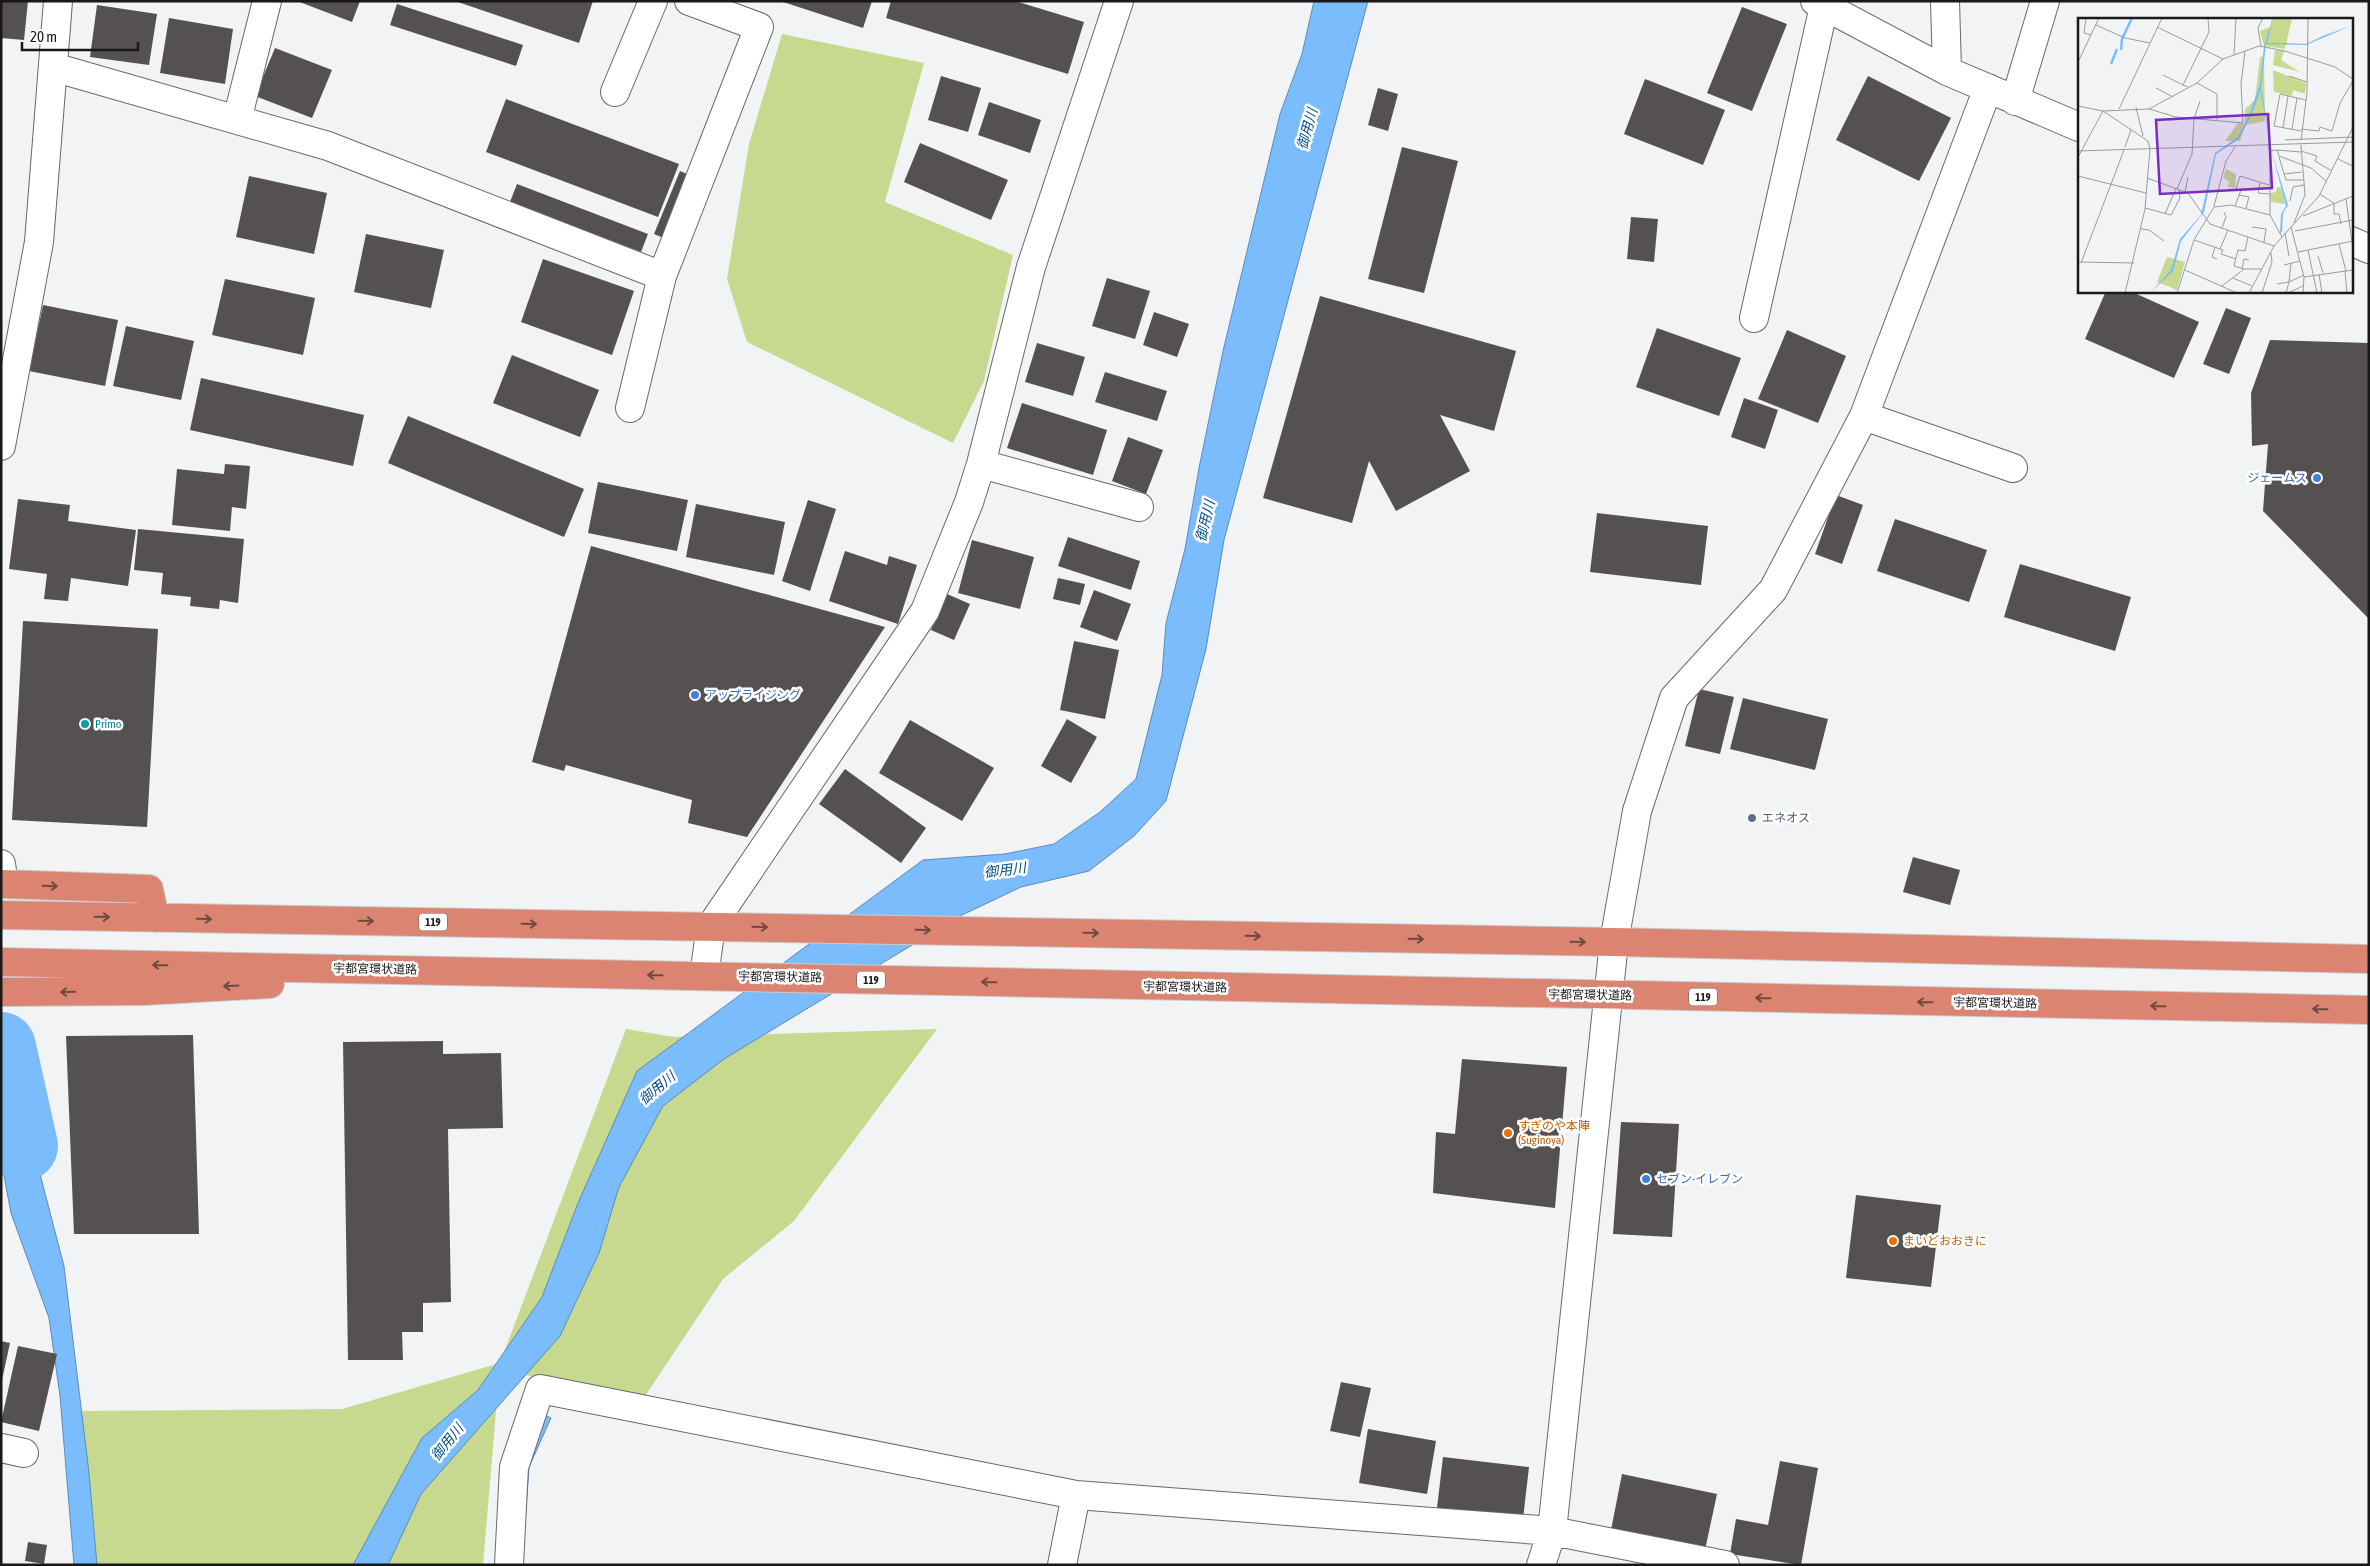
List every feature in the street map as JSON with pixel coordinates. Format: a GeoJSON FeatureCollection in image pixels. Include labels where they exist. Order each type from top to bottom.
{"type":"FeatureCollection","features":[{"type":"Feature","properties":{"kind":"highway"},"geometry":{"type":"LineString","coordinates":[[2,878],[149,889],[155,918]]}},
{"type":"Feature","properties":{"kind":"highway","name":"119"},"geometry":{"type":"LineString","coordinates":[[1,915],[1614,942],[2369,959]]}},
{"type":"Feature","properties":{"kind":"highway","name":"宇都宮環状道路"},"geometry":{"type":"LineString","coordinates":[[1,962],[2369,1010]]}},
{"type":"Feature","properties":{"kind":"highway","name":"119"},"geometry":{"type":"LineString","coordinates":[[1,992],[144,991],[489,972]]}},
{"type":"Feature","properties":{"kind":"street"},"geometry":{"type":"LineString","coordinates":[[1,446],[39,242],[58,1]]}},
{"type":"Feature","properties":{"kind":"street"},"geometry":{"type":"LineString","coordinates":[[237,120],[267,1]]}},
{"type":"Feature","properties":{"kind":"street"},"geometry":{"type":"LineString","coordinates":[[615,92],[653,1]]}},
{"type":"Feature","properties":{"kind":"street"},"geometry":{"type":"LineString","coordinates":[[630,408],[662,276],[759,26],[690,1]]}},
{"type":"Feature","properties":{"kind":"street"},"geometry":{"type":"LineString","coordinates":[[704,976],[711,926],[925,611],[981,464],[1031,267],[1119,1]]}},
{"type":"Feature","properties":{"kind":"street"},"geometry":{"type":"LineString","coordinates":[[1945,1],[1948,71]]}},
{"type":"Feature","properties":{"kind":"street"},"geometry":{"type":"LineString","coordinates":[[2015,101],[2045,1]]}},
{"type":"Feature","properties":{"kind":"street"},"geometry":{"type":"LineString","coordinates":[[1754,318],[1820,3],[1948,71],[2078,127]]}},
{"type":"Feature","properties":{"kind":"street"},"geometry":{"type":"LineString","coordinates":[[53,67],[328,146],[662,276]]}},
{"type":"Feature","properties":{"kind":"street"},"geometry":{"type":"LineString","coordinates":[[1541,1565],[1552,1531],[1614,942],[1637,811],[1674,698],[1773,590],[1864,416],[1988,88]]}},
{"type":"Feature","properties":{"kind":"street"},"geometry":{"type":"LineString","coordinates":[[2352,241],[2369,248]]}},
{"type":"Feature","properties":{"kind":"street"},"geometry":{"type":"LineString","coordinates":[[1864,416],[2013,468]]}},
{"type":"Feature","properties":{"kind":"street"},"geometry":{"type":"LineString","coordinates":[[981,464],[1139,507]]}},
{"type":"Feature","properties":{"kind":"street"},"geometry":{"type":"LineString","coordinates":[[509,1565],[514,1467],[540,1389],[1076,1495],[1552,1531],[1725,1565]]}},
{"type":"Feature","properties":{"kind":"street"},"geometry":{"type":"LineString","coordinates":[[1062,1565],[1076,1495]]}},
{"type":"Feature","properties":{"kind":"green space"},"geometry":{"type":"Polygon","coordinates":[[[782,34],[924,63],[885,202],[1013,255],[984,381],[953,443],[747,342],[727,279],[749,144],[782,34]]]}},
{"type":"Feature","properties":{"kind":"green space"},"geometry":{"type":"Polygon","coordinates":[[[626,1029],[674,1037],[937,1029],[794,1221],[723,1279],[643,1399],[526,1375],[500,1364],[483,1565],[79,1565],[77,1411],[342,1409],[500,1363],[626,1029]]]}},
{"type":"Feature","properties":{"kind":"water","name":"御用川"},"geometry":{"type":"Polygon","coordinates":[[[1314,1],[1368,1],[1224,540],[1206,649],[1166,801],[1134,836],[1089,871],[1021,887],[960,916],[724,1059],[663,1106],[619,1187],[599,1253],[560,1336],[421,1494],[388,1565],[353,1565],[422,1438],[478,1390],[542,1297],[578,1203],[637,1071],[923,860],[1005,854],[1054,844],[1100,812],[1136,779],[1162,675],[1166,623],[1185,549],[1199,468],[1223,351],[1280,114],[1302,54],[1314,1]]]}},
{"type":"Feature","properties":{"kind":"water"},"geometry":{"type":"Polygon","coordinates":[[[1,1051],[21,1051],[40,1174],[64,1266],[89,1473],[97,1565],[74,1565],[60,1396],[49,1318],[11,1213],[1,1160],[1,1051]]]}},
{"type":"Feature","properties":{"kind":"water"},"geometry":{"type":"Polygon","coordinates":[[[545,1415],[551,1418],[529,1467],[522,1565],[520,1469],[545,1415]]]}},
{"type":"Feature","properties":{"kind":"building"},"geometry":{"type":"Polygon","coordinates":[[[1,1],[28,1],[24,40],[1,38],[1,1]]]}},
{"type":"Feature","properties":{"kind":"building"},"geometry":{"type":"Polygon","coordinates":[[[297,1],[360,1],[352,22],[297,1]]]}},
{"type":"Feature","properties":{"kind":"building"},"geometry":{"type":"Polygon","coordinates":[[[455,1],[593,1],[579,43],[455,1]]]}},
{"type":"Feature","properties":{"kind":"building"},"geometry":{"type":"Polygon","coordinates":[[[780,1],[872,1],[863,28],[780,1]]]}},
{"type":"Feature","properties":{"kind":"building"},"geometry":{"type":"Polygon","coordinates":[[[891,1],[1015,1],[1084,22],[1068,74],[886,18],[891,1]]]}},
{"type":"Feature","properties":{"kind":"building"},"geometry":{"type":"Polygon","coordinates":[[[397,4],[523,45],[516,66],[390,25],[397,4]]]}},
{"type":"Feature","properties":{"kind":"building"},"geometry":{"type":"Polygon","coordinates":[[[97,5],[157,14],[149,65],[90,57],[97,5]]]}},
{"type":"Feature","properties":{"kind":"building"},"geometry":{"type":"Polygon","coordinates":[[[1742,7],[1787,24],[1752,111],[1707,93],[1742,7]]]}},
{"type":"Feature","properties":{"kind":"building"},"geometry":{"type":"Polygon","coordinates":[[[169,18],[233,29],[225,84],[160,73],[169,18]]]}},
{"type":"Feature","properties":{"kind":"building"},"geometry":{"type":"Polygon","coordinates":[[[275,48],[332,70],[312,118],[255,96],[275,48]]]}},
{"type":"Feature","properties":{"kind":"building"},"geometry":{"type":"Polygon","coordinates":[[[941,76],[981,88],[968,132],[928,120],[941,76]]]}},
{"type":"Feature","properties":{"kind":"building"},"geometry":{"type":"Polygon","coordinates":[[[1868,76],[1951,118],[1919,181],[1836,140],[1868,76]]]}},
{"type":"Feature","properties":{"kind":"building"},"geometry":{"type":"Polygon","coordinates":[[[1645,79],[1725,110],[1703,165],[1624,134],[1645,79]]]}},
{"type":"Feature","properties":{"kind":"building"},"geometry":{"type":"Polygon","coordinates":[[[1378,88],[1398,94],[1388,131],[1368,125],[1378,88]]]}},
{"type":"Feature","properties":{"kind":"building"},"geometry":{"type":"Polygon","coordinates":[[[506,99],[679,164],[658,217],[486,152],[506,99]]]}},
{"type":"Feature","properties":{"kind":"building"},"geometry":{"type":"Polygon","coordinates":[[[989,102],[1041,120],[1030,153],[978,135],[989,102]]]}},
{"type":"Feature","properties":{"kind":"building"},"geometry":{"type":"Polygon","coordinates":[[[920,143],[1008,180],[991,220],[904,182],[920,143]]]}},
{"type":"Feature","properties":{"kind":"building"},"geometry":{"type":"Polygon","coordinates":[[[1402,147],[1458,161],[1424,293],[1368,279],[1402,147]]]}},
{"type":"Feature","properties":{"kind":"building"},"geometry":{"type":"Polygon","coordinates":[[[680,171],[692,176],[666,239],[654,234],[680,171]]]}},
{"type":"Feature","properties":{"kind":"building"},"geometry":{"type":"Polygon","coordinates":[[[249,176],[327,193],[314,254],[236,237],[249,176]]]}},
{"type":"Feature","properties":{"kind":"building"},"geometry":{"type":"Polygon","coordinates":[[[517,184],[648,234],[641,252],[510,202],[517,184]]]}},
{"type":"Feature","properties":{"kind":"building"},"geometry":{"type":"Polygon","coordinates":[[[1631,217],[1658,219],[1654,262],[1627,259],[1631,217]]]}},
{"type":"Feature","properties":{"kind":"building"},"geometry":{"type":"Polygon","coordinates":[[[366,234],[444,250],[431,308],[354,292],[366,234]]]}},
{"type":"Feature","properties":{"kind":"building"},"geometry":{"type":"Polygon","coordinates":[[[543,259],[634,291],[612,355],[521,322],[543,259]]]}},
{"type":"Feature","properties":{"kind":"building"},"geometry":{"type":"Polygon","coordinates":[[[1107,278],[1150,291],[1135,339],[1092,326],[1107,278]]]}},
{"type":"Feature","properties":{"kind":"building"},"geometry":{"type":"Polygon","coordinates":[[[225,279],[315,298],[303,355],[212,335],[225,279]]]}},
{"type":"Feature","properties":{"kind":"building"},"geometry":{"type":"Polygon","coordinates":[[[2106,292],[2132,292],[2199,322],[2174,378],[2085,339],[2106,292]]]}},
{"type":"Feature","properties":{"kind":"building"},"geometry":{"type":"Polygon","coordinates":[[[1320,296],[1516,351],[1494,431],[1440,415],[1470,471],[1396,511],[1369,461],[1352,523],[1263,498],[1320,296]]]}},
{"type":"Feature","properties":{"kind":"building"},"geometry":{"type":"Polygon","coordinates":[[[43,305],[118,320],[105,386],[29,371],[43,305]]]}},
{"type":"Feature","properties":{"kind":"building"},"geometry":{"type":"Polygon","coordinates":[[[2226,308],[2251,318],[2229,374],[2203,364],[2226,308]]]}},
{"type":"Feature","properties":{"kind":"building"},"geometry":{"type":"Polygon","coordinates":[[[1154,312],[1189,324],[1177,357],[1143,345],[1154,312]]]}},
{"type":"Feature","properties":{"kind":"building"},"geometry":{"type":"Polygon","coordinates":[[[126,326],[194,341],[181,400],[113,386],[126,326]]]}},
{"type":"Feature","properties":{"kind":"building"},"geometry":{"type":"Polygon","coordinates":[[[1657,328],[1741,358],[1719,416],[1636,387],[1657,328]]]}},
{"type":"Feature","properties":{"kind":"building"},"geometry":{"type":"Polygon","coordinates":[[[1787,330],[1846,356],[1818,423],[1758,399],[1787,330]]]}},
{"type":"Feature","properties":{"kind":"building","name":"ジェームス"},"geometry":{"type":"Polygon","coordinates":[[[2270,340],[2369,343],[2369,619],[2263,511],[2268,444],[2252,446],[2251,393],[2270,340]]]}},
{"type":"Feature","properties":{"kind":"building"},"geometry":{"type":"Polygon","coordinates":[[[1037,343],[1085,357],[1073,396],[1025,382],[1037,343]]]}},
{"type":"Feature","properties":{"kind":"building"},"geometry":{"type":"Polygon","coordinates":[[[512,355],[599,390],[580,437],[493,403],[512,355]]]}},
{"type":"Feature","properties":{"kind":"building"},"geometry":{"type":"Polygon","coordinates":[[[1105,372],[1167,391],[1157,421],[1095,402],[1105,372]]]}},
{"type":"Feature","properties":{"kind":"building"},"geometry":{"type":"Polygon","coordinates":[[[201,378],[364,415],[353,466],[190,430],[201,378]]]}},
{"type":"Feature","properties":{"kind":"building"},"geometry":{"type":"Polygon","coordinates":[[[1744,398],[1778,410],[1765,449],[1731,437],[1744,398]]]}},
{"type":"Feature","properties":{"kind":"building"},"geometry":{"type":"Polygon","coordinates":[[[1022,403],[1107,430],[1093,475],[1007,448],[1022,403]]]}},
{"type":"Feature","properties":{"kind":"building"},"geometry":{"type":"Polygon","coordinates":[[[408,416],[584,489],[564,537],[388,463],[408,416]]]}},
{"type":"Feature","properties":{"kind":"building"},"geometry":{"type":"Polygon","coordinates":[[[1128,437],[1163,450],[1146,494],[1112,481],[1128,437]]]}},
{"type":"Feature","properties":{"kind":"building"},"geometry":{"type":"Polygon","coordinates":[[[225,464],[250,466],[246,509],[232,507],[230,531],[172,525],[177,469],[224,474],[225,464]]]}},
{"type":"Feature","properties":{"kind":"building"},"geometry":{"type":"Polygon","coordinates":[[[598,482],[688,500],[677,551],[588,533],[598,482]]]}},
{"type":"Feature","properties":{"kind":"building"},"geometry":{"type":"Polygon","coordinates":[[[1836,495],[1863,505],[1842,564],[1815,554],[1836,495]]]}},
{"type":"Feature","properties":{"kind":"building"},"geometry":{"type":"Polygon","coordinates":[[[18,499],[70,505],[68,521],[136,530],[128,586],[71,578],[68,601],[44,599],[47,574],[9,569],[18,499]]]}},
{"type":"Feature","properties":{"kind":"building"},"geometry":{"type":"Polygon","coordinates":[[[808,500],[836,509],[810,591],[782,581],[808,500]]]}},
{"type":"Feature","properties":{"kind":"building"},"geometry":{"type":"Polygon","coordinates":[[[696,504],[785,522],[774,575],[686,557],[696,504]]]}},
{"type":"Feature","properties":{"kind":"building"},"geometry":{"type":"Polygon","coordinates":[[[1597,513],[1708,526],[1701,585],[1590,572],[1597,513]]]}},
{"type":"Feature","properties":{"kind":"building"},"geometry":{"type":"Polygon","coordinates":[[[1895,519],[1987,550],[1969,602],[1877,571],[1895,519]]]}},
{"type":"Feature","properties":{"kind":"building"},"geometry":{"type":"Polygon","coordinates":[[[138,529],[244,539],[238,603],[220,600],[219,609],[190,606],[191,597],[161,594],[163,573],[134,570],[138,529]]]}},
{"type":"Feature","properties":{"kind":"building"},"geometry":{"type":"Polygon","coordinates":[[[1068,537],[1140,561],[1131,590],[1058,566],[1068,537]]]}},
{"type":"Feature","properties":{"kind":"building"},"geometry":{"type":"Polygon","coordinates":[[[972,540],[1034,557],[1020,609],[958,593],[972,540]]]}},
{"type":"Feature","properties":{"kind":"building","name":"アップライジング"},"geometry":{"type":"Polygon","coordinates":[[[591,546],[885,627],[747,837],[688,823],[692,800],[566,765],[564,771],[532,762],[591,546]]]}},
{"type":"Feature","properties":{"kind":"building"},"geometry":{"type":"Polygon","coordinates":[[[845,551],[887,565],[889,556],[917,565],[898,624],[829,601],[845,551]]]}},
{"type":"Feature","properties":{"kind":"building"},"geometry":{"type":"Polygon","coordinates":[[[2020,564],[2131,597],[2115,651],[2004,617],[2020,564]]]}},
{"type":"Feature","properties":{"kind":"building"},"geometry":{"type":"Polygon","coordinates":[[[1058,578],[1085,584],[1080,605],[1053,599],[1058,578]]]}},
{"type":"Feature","properties":{"kind":"building"},"geometry":{"type":"Polygon","coordinates":[[[1094,590],[1131,604],[1117,641],[1080,627],[1094,590]]]}},
{"type":"Feature","properties":{"kind":"building"},"geometry":{"type":"Polygon","coordinates":[[[947,594],[970,604],[954,640],[931,630],[947,594]]]}},
{"type":"Feature","properties":{"kind":"building","name":"Primo"},"geometry":{"type":"Polygon","coordinates":[[[23,621],[158,629],[147,827],[12,820],[23,621]]]}},
{"type":"Feature","properties":{"kind":"building"},"geometry":{"type":"Polygon","coordinates":[[[1074,641],[1119,650],[1105,719],[1060,710],[1074,641]]]}},
{"type":"Feature","properties":{"kind":"building"},"geometry":{"type":"Polygon","coordinates":[[[1699,689],[1734,697],[1720,754],[1685,746],[1699,689]]]}},
{"type":"Feature","properties":{"kind":"building"},"geometry":{"type":"Polygon","coordinates":[[[1743,698],[1828,719],[1815,770],[1730,749],[1743,698]]]}},
{"type":"Feature","properties":{"kind":"building"},"geometry":{"type":"Polygon","coordinates":[[[1067,719],[1097,737],[1071,783],[1041,766],[1067,719]]]}},
{"type":"Feature","properties":{"kind":"building"},"geometry":{"type":"Polygon","coordinates":[[[910,720],[994,768],[962,821],[879,773],[910,720]]]}},
{"type":"Feature","properties":{"kind":"building"},"geometry":{"type":"Polygon","coordinates":[[[845,769],[926,828],[901,863],[819,804],[845,769]]]}},
{"type":"Feature","properties":{"kind":"building"},"geometry":{"type":"Polygon","coordinates":[[[1913,857],[1960,870],[1950,905],[1903,892],[1913,857]]]}},
{"type":"Feature","properties":{"kind":"building"},"geometry":{"type":"Polygon","coordinates":[[[193,1035],[199,1234],[74,1234],[66,1036],[193,1035]]]}},
{"type":"Feature","properties":{"kind":"building"},"geometry":{"type":"Polygon","coordinates":[[[443,1041],[443,1054],[501,1053],[503,1128],[448,1129],[451,1302],[423,1303],[423,1332],[402,1332],[403,1360],[348,1360],[343,1042],[443,1041]]]}},
{"type":"Feature","properties":{"kind":"building","name":"すぎのや本陣 (Suginoya)"},"geometry":{"type":"Polygon","coordinates":[[[1462,1059],[1567,1067],[1555,1208],[1433,1193],[1436,1132],[1455,1134],[1462,1059]]]}},
{"type":"Feature","properties":{"kind":"building","name":"セブン-イレブン"},"geometry":{"type":"Polygon","coordinates":[[[1621,1122],[1679,1124],[1672,1237],[1613,1234],[1621,1122]]]}},
{"type":"Feature","properties":{"kind":"building","name":"まいどおおきに"},"geometry":{"type":"Polygon","coordinates":[[[1856,1195],[1941,1205],[1931,1287],[1846,1278],[1856,1195]]]}},
{"type":"Feature","properties":{"kind":"building"},"geometry":{"type":"Polygon","coordinates":[[[1,1341],[10,1343],[2,1380],[1,1380],[1,1341]]]}},
{"type":"Feature","properties":{"kind":"building"},"geometry":{"type":"Polygon","coordinates":[[[18,1346],[57,1354],[39,1431],[1,1422],[18,1346]]]}},
{"type":"Feature","properties":{"kind":"building"},"geometry":{"type":"Polygon","coordinates":[[[1341,1382],[1371,1388],[1360,1437],[1330,1431],[1341,1382]]]}},
{"type":"Feature","properties":{"kind":"building"},"geometry":{"type":"Polygon","coordinates":[[[1368,1429],[1436,1441],[1427,1494],[1359,1483],[1368,1429]]]}},
{"type":"Feature","properties":{"kind":"building"},"geometry":{"type":"Polygon","coordinates":[[[1443,1457],[1529,1467],[1523,1519],[1437,1508],[1443,1457]]]}},
{"type":"Feature","properties":{"kind":"building"},"geometry":{"type":"Polygon","coordinates":[[[1780,1461],[1818,1468],[1801,1565],[1730,1554],[1736,1519],[1768,1525],[1780,1461]]]}},
{"type":"Feature","properties":{"kind":"building"},"geometry":{"type":"Polygon","coordinates":[[[1622,1474],[1717,1494],[1705,1550],[1611,1530],[1622,1474]]]}},
{"type":"Feature","properties":{"kind":"building"},"geometry":{"type":"Polygon","coordinates":[[[28,1542],[47,1545],[44,1564],[25,1561],[28,1542]]]}},
{"type":"Feature","properties":{"kind":"waterway"},"geometry":{"type":"LineString","coordinates":[[1,1047],[23,1146]]}},
{"type":"Feature","properties":{"kind":"place","name":"ジェームス"},"geometry":{"type":"Point","coordinates":[2317,478]}},
{"type":"Feature","properties":{"kind":"place","name":"アップライジング"},"geometry":{"type":"Point","coordinates":[695,695]}},
{"type":"Feature","properties":{"kind":"place","name":"Primo"},"geometry":{"type":"Point","coordinates":[85,724]}},
{"type":"Feature","properties":{"kind":"place","name":"エネオス"},"geometry":{"type":"Point","coordinates":[1752,818]}},
{"type":"Feature","properties":{"kind":"place","name":"すぎのや本陣 (Suginoya)"},"geometry":{"type":"Point","coordinates":[1508,1133]}},
{"type":"Feature","properties":{"kind":"place","name":"セブン-イレブン"},"geometry":{"type":"Point","coordinates":[1646,1179]}},
{"type":"Feature","properties":{"kind":"place","name":"まいどおおきに"},"geometry":{"type":"Point","coordinates":[1893,1241]}}]}
